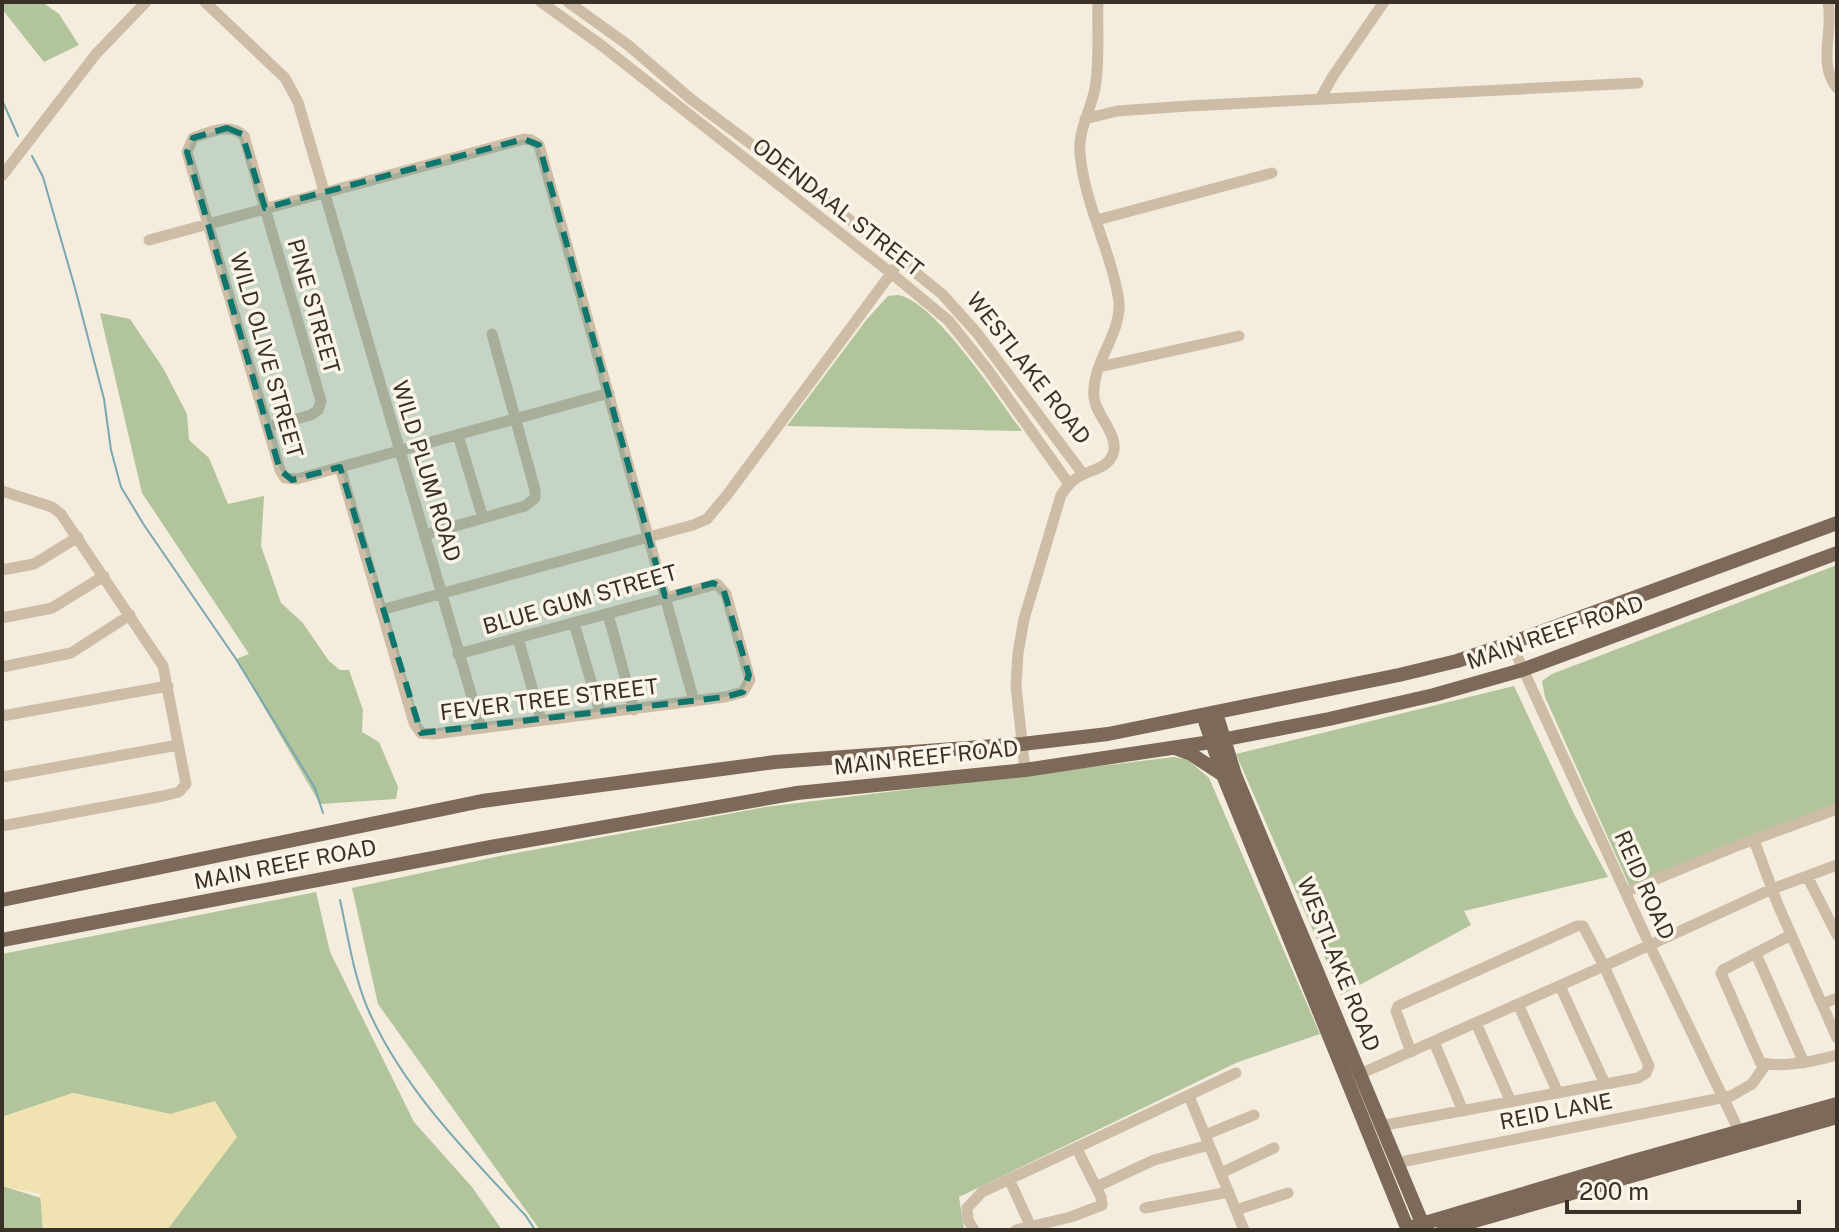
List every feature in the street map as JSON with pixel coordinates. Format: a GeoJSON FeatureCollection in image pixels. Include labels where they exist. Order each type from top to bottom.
{"type":"FeatureCollection","features":[{"type":"Feature","properties":{"kind":"main road","name":"MAIN REEF ROAD"},"geometry":{"type":"LineString","coordinates":[[2,900],[482,801],[775,762],[1022,744],[1108,734],[1210,714],[1457,661],[1837,523]]}},
{"type":"Feature","properties":{"kind":"main road","name":"MAIN REEF ROAD"},"geometry":{"type":"LineString","coordinates":[[2,940],[491,847],[797,793],[1025,770],[1218,741],[1421,698],[1522,670],[1837,553]]}},
{"type":"Feature","properties":{"kind":"main road","name":"WESTLAKE ROAD"},"geometry":{"type":"LineString","coordinates":[[1210,714],[1223,775],[1413,1228]]}},
{"type":"Feature","properties":{"kind":"main road","name":"WESTLAKE ROAD"},"geometry":{"type":"LineString","coordinates":[[1218,741],[1235,775],[1396,1163],[1413,1228]]}},
{"type":"Feature","properties":{"kind":"main road"},"geometry":{"type":"LineString","coordinates":[[1174,748],[1203,761],[1223,775]]}},
{"type":"Feature","properties":{"kind":"main road"},"geometry":{"type":"LineString","coordinates":[[1443,1230],[1742,1137],[1837,1104]]}},
{"type":"Feature","properties":{"kind":"main road"},"geometry":{"type":"LineString","coordinates":[[1413,1228],[1742,1137],[1837,1117]]}},
{"type":"Feature","properties":{"kind":"street"},"geometry":{"type":"LineString","coordinates":[[4,174],[106,43],[146,2]]}},
{"type":"Feature","properties":{"kind":"street","name":"WILD PLUM ROAD"},"geometry":{"type":"LineString","coordinates":[[205,2],[292,88],[443,594],[700,522],[711,515],[900,261]]}},
{"type":"Feature","properties":{"kind":"street","name":"ODENDAAL STREET"},"geometry":{"type":"LineString","coordinates":[[541,2],[601,45],[949,321],[1069,484]]}},
{"type":"Feature","properties":{"kind":"street","name":"ODENDAAL STREET"},"geometry":{"type":"LineString","coordinates":[[568,2],[608,29],[692,100],[900,261]]}},
{"type":"Feature","properties":{"kind":"street"},"geometry":{"type":"LineString","coordinates":[[1025,770],[1016,686],[1024,619],[1061,495],[1069,484],[1083,474],[1096,471],[1108,462],[1114,445],[1094,401],[1099,367],[1108,350],[1120,306],[1081,160],[1080,139],[1097,75],[1098,2]]}},
{"type":"Feature","properties":{"kind":"street"},"geometry":{"type":"LineString","coordinates":[[1320,99],[1384,2]]}},
{"type":"Feature","properties":{"kind":"street"},"geometry":{"type":"LineString","coordinates":[[1828,2],[1831,20],[1826,67],[1837,88]]}},
{"type":"Feature","properties":{"kind":"street"},"geometry":{"type":"LineString","coordinates":[[1085,119],[1117,111],[1638,83]]}},
{"type":"Feature","properties":{"kind":"street","name":"WILD OLIVE STREET"},"geometry":{"type":"LineString","coordinates":[[265,208],[242,134],[227,128],[198,136],[189,142],[187,152],[280,470],[285,478],[297,479],[609,393]]}},
{"type":"Feature","properties":{"kind":"street"},"geometry":{"type":"LineString","coordinates":[[149,240],[524,139],[539,145],[694,701]]}},
{"type":"Feature","properties":{"kind":"street"},"geometry":{"type":"LineString","coordinates":[[1097,220],[1272,173]]}},
{"type":"Feature","properties":{"kind":"street","name":"PINE STREET"},"geometry":{"type":"LineString","coordinates":[[265,208],[321,401],[318,410],[311,415],[268,427]]}},
{"type":"Feature","properties":{"kind":"street","name":"WESTLAKE ROAD"},"geometry":{"type":"LineString","coordinates":[[900,261],[958,310],[1083,474]]}},
{"type":"Feature","properties":{"kind":"street"},"geometry":{"type":"LineString","coordinates":[[424,535],[525,506],[535,498],[492,334]]}},
{"type":"Feature","properties":{"kind":"street"},"geometry":{"type":"LineString","coordinates":[[1099,367],[1239,336]]}},
{"type":"Feature","properties":{"kind":"street"},"geometry":{"type":"LineString","coordinates":[[458,435],[483,518]]}},
{"type":"Feature","properties":{"kind":"street","name":"FEVER TREE STREET"},"geometry":{"type":"LineString","coordinates":[[340,467],[417,728],[426,734],[634,710],[739,694],[746,689],[750,680],[726,594],[720,585],[713,583]]}},
{"type":"Feature","properties":{"kind":"street"},"geometry":{"type":"LineString","coordinates":[[2,491],[56,510],[78,537],[163,666],[186,784],[179,792],[163,796],[2,826]]}},
{"type":"Feature","properties":{"kind":"street"},"geometry":{"type":"LineString","coordinates":[[2,570],[38,562],[78,537]]}},
{"type":"Feature","properties":{"kind":"street"},"geometry":{"type":"LineString","coordinates":[[2,618],[52,608],[104,576]]}},
{"type":"Feature","properties":{"kind":"street","name":"BLUE GUM STREET"},"geometry":{"type":"LineString","coordinates":[[458,654],[713,583]]}},
{"type":"Feature","properties":{"kind":"street"},"geometry":{"type":"LineString","coordinates":[[381,610],[443,594],[481,728]]}},
{"type":"Feature","properties":{"kind":"street"},"geometry":{"type":"LineString","coordinates":[[608,614],[634,710]]}},
{"type":"Feature","properties":{"kind":"street"},"geometry":{"type":"LineString","coordinates":[[2,667],[71,653],[130,615]]}},
{"type":"Feature","properties":{"kind":"street"},"geometry":{"type":"LineString","coordinates":[[574,623],[600,712]]}},
{"type":"Feature","properties":{"kind":"street"},"geometry":{"type":"LineString","coordinates":[[518,638],[541,720]]}},
{"type":"Feature","properties":{"kind":"street","name":"REID ROAD"},"geometry":{"type":"LineString","coordinates":[[1511,643],[1742,1137]]}},
{"type":"Feature","properties":{"kind":"street"},"geometry":{"type":"LineString","coordinates":[[2,716],[168,686]]}},
{"type":"Feature","properties":{"kind":"street"},"geometry":{"type":"LineString","coordinates":[[2,776],[178,745]]}},
{"type":"Feature","properties":{"kind":"street"},"geometry":{"type":"LineString","coordinates":[[1625,892],[1739,845],[1836,814]]}},
{"type":"Feature","properties":{"kind":"street"},"geometry":{"type":"LineString","coordinates":[[1755,843],[1791,935],[1837,1038]]}},
{"type":"Feature","properties":{"kind":"street"},"geometry":{"type":"LineString","coordinates":[[1360,1074],[1772,889],[1837,865]]}},
{"type":"Feature","properties":{"kind":"street"},"geometry":{"type":"LineString","coordinates":[[1807,876],[1837,935]]}},
{"type":"Feature","properties":{"kind":"street"},"geometry":{"type":"LineString","coordinates":[[1380,1126],[1638,1078],[1646,1073],[1649,1066],[1583,926],[1398,1006],[1396,1011],[1411,1052]]}},
{"type":"Feature","properties":{"kind":"street"},"geometry":{"type":"LineString","coordinates":[[1791,935],[1721,973],[1760,1062],[1804,1063],[1837,1055]]}},
{"type":"Feature","properties":{"kind":"street"},"geometry":{"type":"LineString","coordinates":[[1756,954],[1804,1063]]}},
{"type":"Feature","properties":{"kind":"street"},"geometry":{"type":"LineString","coordinates":[[1560,986],[1605,1084]]}},
{"type":"Feature","properties":{"kind":"street"},"geometry":{"type":"LineString","coordinates":[[1822,1004],[1837,998]]}},
{"type":"Feature","properties":{"kind":"street"},"geometry":{"type":"LineString","coordinates":[[1518,1004],[1558,1093]]}},
{"type":"Feature","properties":{"kind":"street"},"geometry":{"type":"LineString","coordinates":[[1476,1023],[1511,1102]]}},
{"type":"Feature","properties":{"kind":"street"},"geometry":{"type":"LineString","coordinates":[[1434,1042],[1463,1111]]}},
{"type":"Feature","properties":{"kind":"street"},"geometry":{"type":"LineString","coordinates":[[1724,1098],[1752,1084],[1766,1064]]}},
{"type":"Feature","properties":{"kind":"street"},"geometry":{"type":"LineString","coordinates":[[974,1230],[966,1216],[969,1203],[982,1192],[1236,1073]]}},
{"type":"Feature","properties":{"kind":"street"},"geometry":{"type":"LineString","coordinates":[[1189,1096],[1244,1230]]}},
{"type":"Feature","properties":{"kind":"street","name":"REID LANE"},"geometry":{"type":"LineString","coordinates":[[1396,1163],[1724,1098]]}},
{"type":"Feature","properties":{"kind":"street"},"geometry":{"type":"LineString","coordinates":[[1096,1187],[1207,1140],[1254,1115]]}},
{"type":"Feature","properties":{"kind":"street"},"geometry":{"type":"LineString","coordinates":[[1221,1173],[1274,1148]]}},
{"type":"Feature","properties":{"kind":"street"},"geometry":{"type":"LineString","coordinates":[[1016,1230],[1099,1207],[1103,1200],[1077,1149]]}},
{"type":"Feature","properties":{"kind":"street"},"geometry":{"type":"LineString","coordinates":[[1009,1179],[1031,1227]]}},
{"type":"Feature","properties":{"kind":"street"},"geometry":{"type":"LineString","coordinates":[[1145,1208],[1229,1192]]}},
{"type":"Feature","properties":{"kind":"street"},"geometry":{"type":"LineString","coordinates":[[1236,1210],[1288,1193]]}},
{"type":"Feature","properties":{"kind":"highlighted area"},"geometry":{"type":"Polygon","coordinates":[[[227,128],[242,134],[265,208],[524,139],[539,145],[665,596],[713,583],[723,588],[749,675],[743,692],[725,697],[421,733],[340,467],[292,480],[280,470],[187,152],[193,138],[227,128]]]}},
{"type":"Feature","properties":{"kind":"green space"},"geometry":{"type":"Polygon","coordinates":[[[2,2],[42,2],[59,14],[79,45],[44,62],[2,9],[2,2]]]}},
{"type":"Feature","properties":{"kind":"green space"},"geometry":{"type":"Polygon","coordinates":[[[898,295],[913,301],[947,332],[1022,431],[787,426],[867,319],[888,296],[898,295]]]}},
{"type":"Feature","properties":{"kind":"green space"},"geometry":{"type":"Polygon","coordinates":[[[100,313],[130,319],[163,368],[187,414],[189,440],[209,458],[228,504],[264,496],[261,546],[281,603],[302,622],[329,661],[340,670],[349,670],[363,710],[362,732],[379,742],[398,787],[396,799],[320,804],[236,659],[249,654],[142,493],[100,313]]]}},
{"type":"Feature","properties":{"kind":"green space"},"geometry":{"type":"Polygon","coordinates":[[[1837,565],[1837,805],[1631,889],[1545,697],[1542,681],[1552,674],[1837,565]]]}},
{"type":"Feature","properties":{"kind":"green space"},"geometry":{"type":"Polygon","coordinates":[[[1514,686],[1574,814],[1608,877],[1464,911],[1471,925],[1341,995],[1236,754],[1514,686]]]}},
{"type":"Feature","properties":{"kind":"green space"},"geometry":{"type":"Polygon","coordinates":[[[1174,757],[1188,760],[1209,778],[1320,1034],[1238,1062],[959,1197],[964,1228],[958,1230],[540,1230],[378,1004],[352,888],[500,856],[765,807],[1174,757]]]}},
{"type":"Feature","properties":{"kind":"green space"},"geometry":{"type":"Polygon","coordinates":[[[316,892],[330,952],[414,1122],[472,1187],[502,1230],[167,1230],[236,1137],[170,1114],[73,1093],[2,1117],[2,954],[316,892]]]}},
{"type":"Feature","properties":{"kind":"green space"},"geometry":{"type":"Polygon","coordinates":[[[2,1186],[41,1198],[43,1230],[2,1230],[2,1186]]]}},
{"type":"Feature","properties":{"kind":"sand"},"geometry":{"type":"Polygon","coordinates":[[[73,1093],[170,1114],[215,1101],[237,1137],[167,1230],[43,1230],[40,1194],[2,1186],[2,1117],[73,1093]]]}},
{"type":"Feature","properties":{"kind":"waterway"},"geometry":{"type":"LineString","coordinates":[[2,100],[18,136]]}},
{"type":"Feature","properties":{"kind":"waterway"},"geometry":{"type":"LineString","coordinates":[[32,156],[43,177],[75,288],[104,399],[111,450],[121,487],[236,659],[315,788],[323,813]]}},
{"type":"Feature","properties":{"kind":"waterway"},"geometry":{"type":"LineString","coordinates":[[340,900],[358,981],[381,1037],[417,1092],[535,1230]]}}]}
